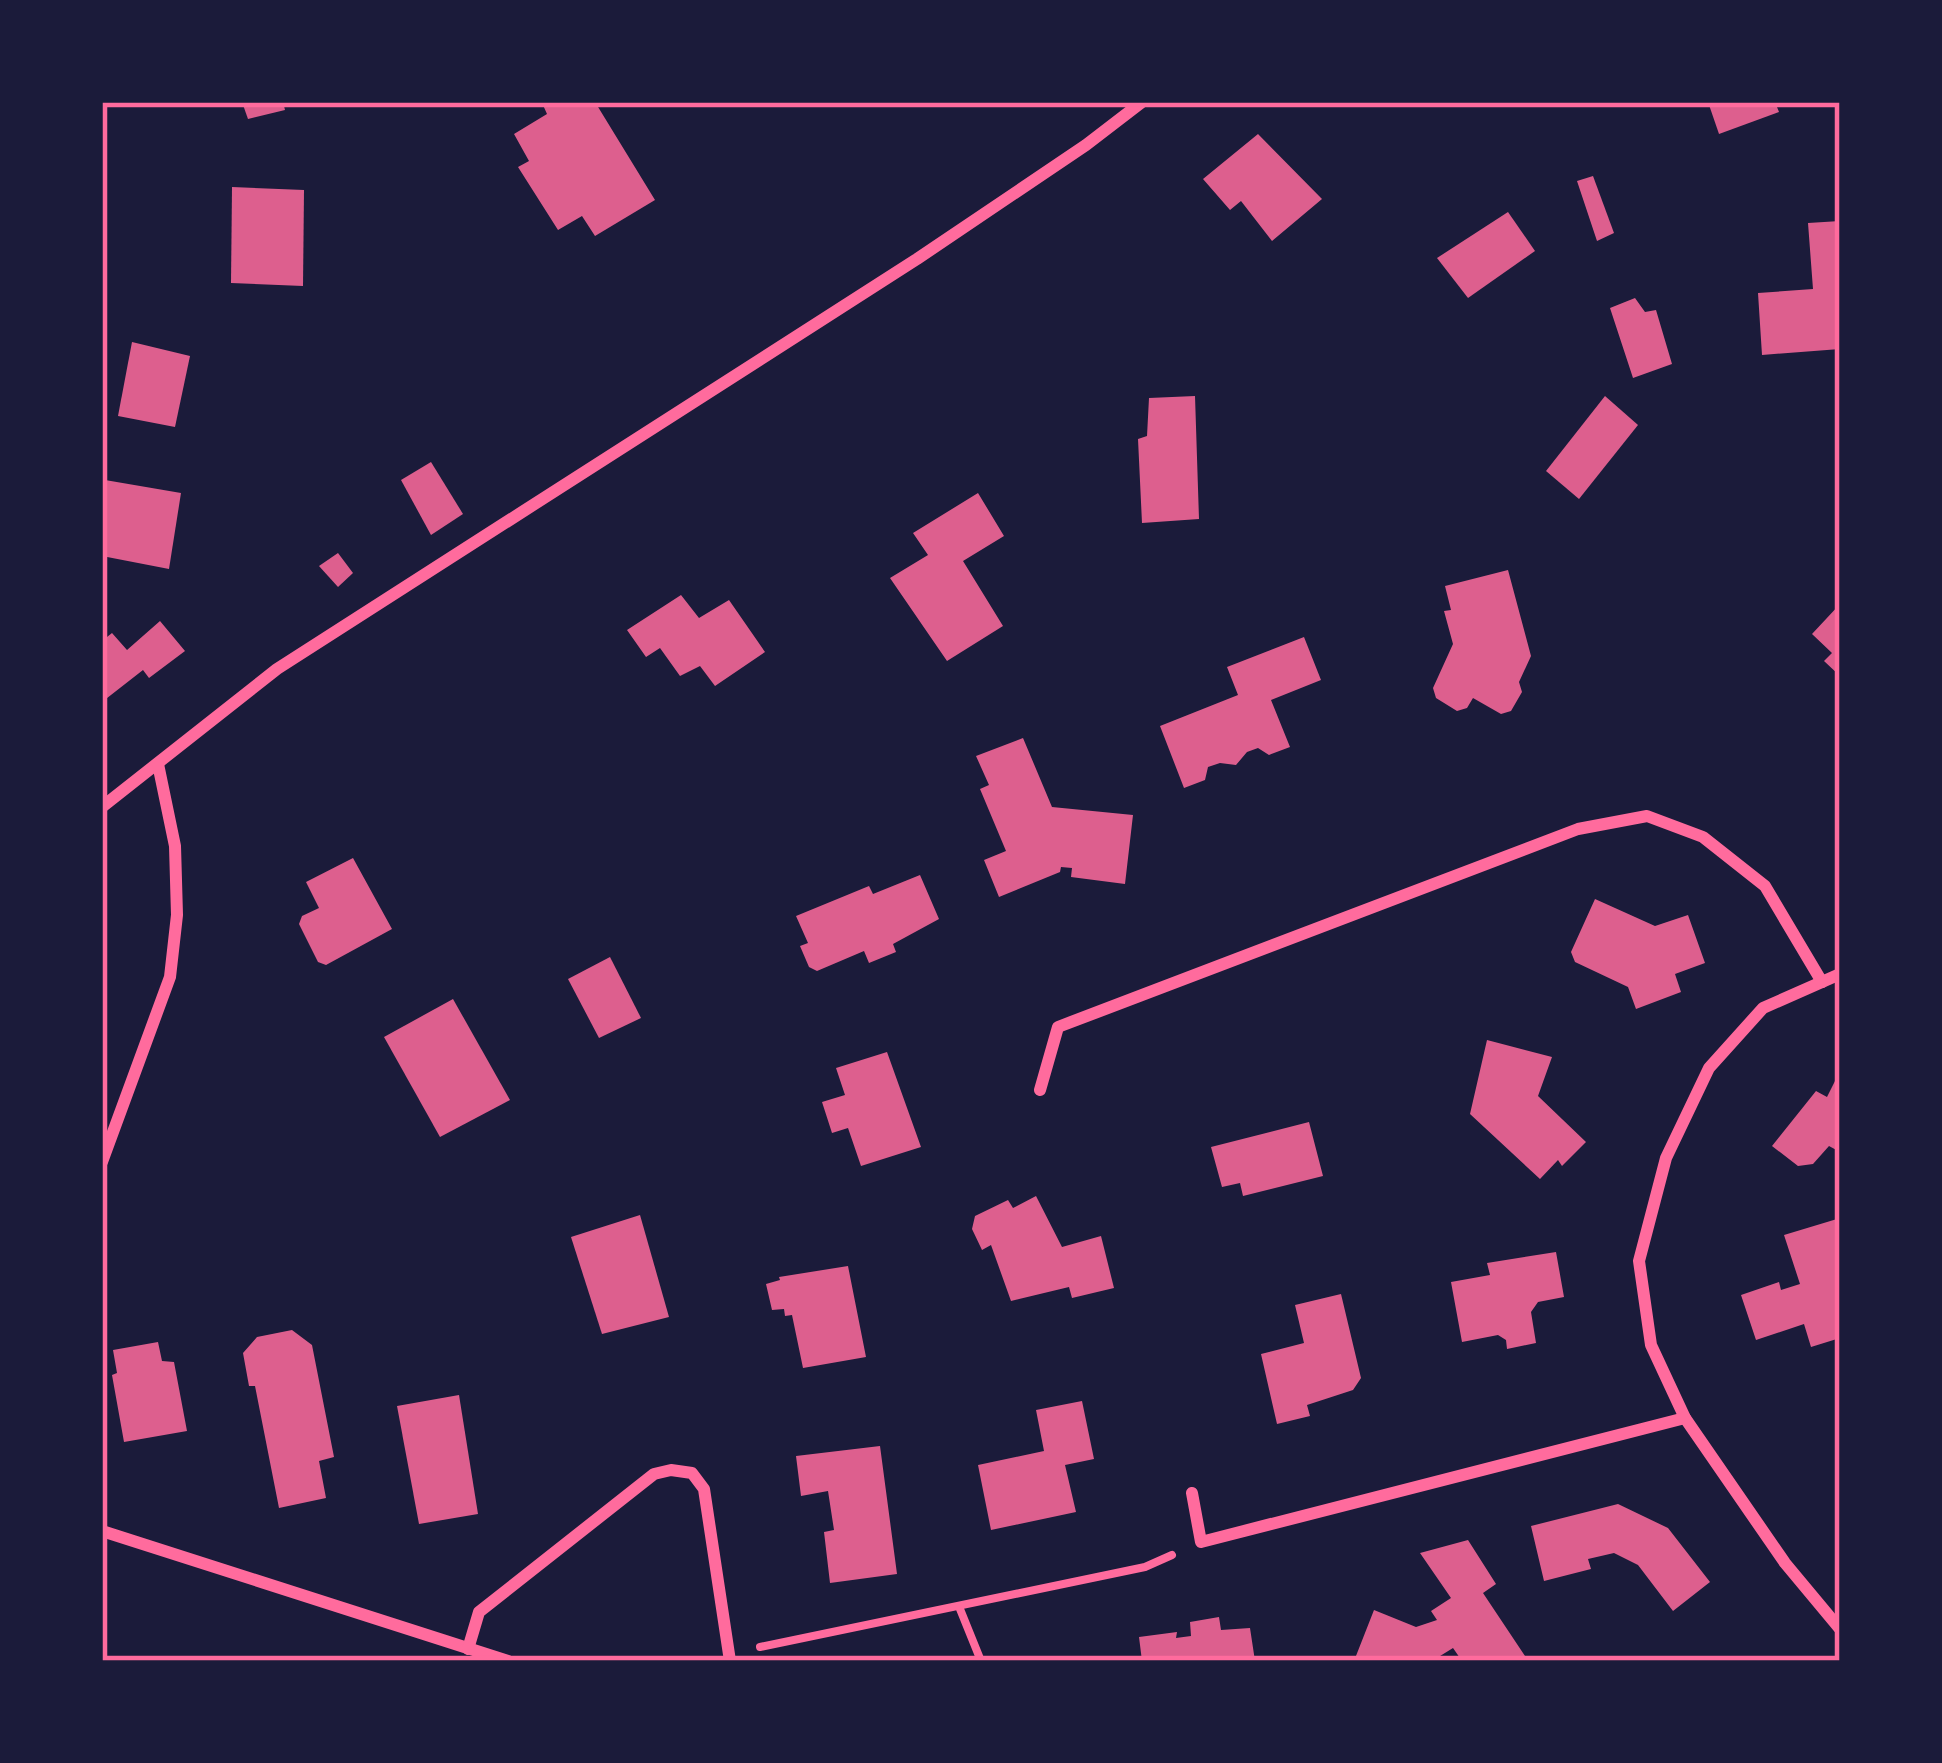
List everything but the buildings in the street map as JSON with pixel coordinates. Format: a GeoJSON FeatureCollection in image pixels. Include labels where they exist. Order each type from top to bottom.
{"type":"FeatureCollection","features":[{"type":"Feature","properties":{"kind":"street"},"geometry":{"type":"LineString","coordinates":[[102,807],[277,669],[917,259],[1142,102]]}},
{"type":"Feature","properties":{"kind":"street"},"geometry":{"type":"LineString","coordinates":[[102,1162],[170,977],[178,914],[175,846],[158,764]]}},
{"type":"Feature","properties":{"kind":"street"},"geometry":{"type":"LineString","coordinates":[[1040,1090],[1058,1028],[1578,829],[1647,816],[1703,837],[1765,886],[1822,982]]}},
{"type":"Feature","properties":{"kind":"street"},"geometry":{"type":"LineString","coordinates":[[1840,974],[1763,1008],[1709,1068],[1666,1159],[1639,1261],[1651,1345],[1685,1418],[1785,1563],[1840,1629]]}},
{"type":"Feature","properties":{"kind":"street"},"geometry":{"type":"LineString","coordinates":[[1192,1493],[1202,1542],[1685,1418]]}},
{"type":"Feature","properties":{"kind":"street"},"geometry":{"type":"LineString","coordinates":[[468,1648],[479,1612],[654,1474],[671,1470],[692,1473],[704,1489],[729,1657]]}},
{"type":"Feature","properties":{"kind":"street"},"geometry":{"type":"LineString","coordinates":[[102,1531],[508,1661]]}},
{"type":"Feature","properties":{"kind":"path"},"geometry":{"type":"LineString","coordinates":[[729,1657],[1145,1567],[1202,1542]]}},
{"type":"Feature","properties":{"kind":"path"},"geometry":{"type":"LineString","coordinates":[[960,1609],[981,1661]]}}]}
